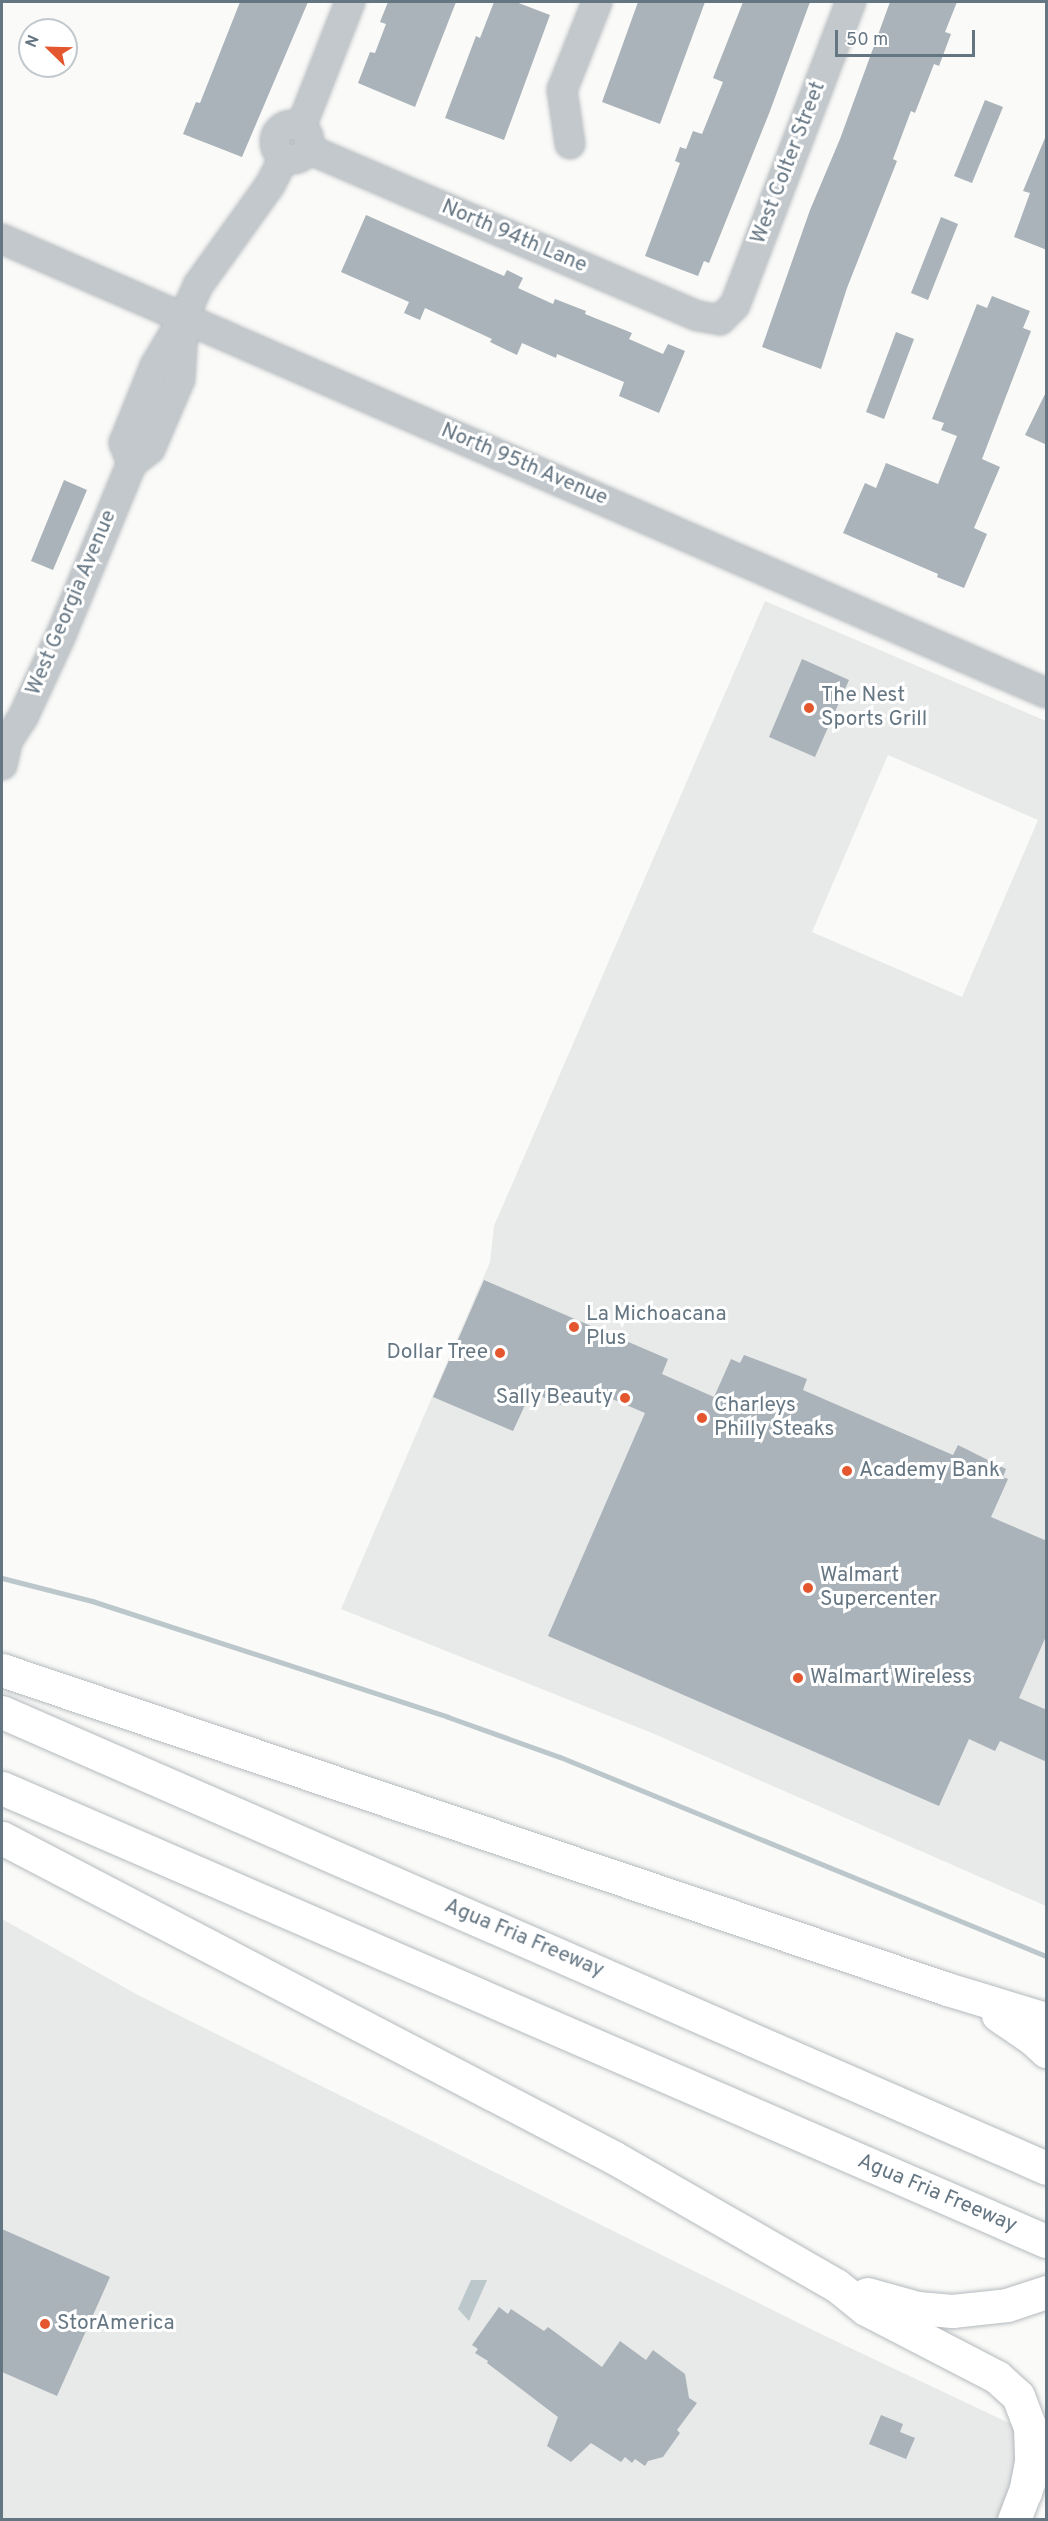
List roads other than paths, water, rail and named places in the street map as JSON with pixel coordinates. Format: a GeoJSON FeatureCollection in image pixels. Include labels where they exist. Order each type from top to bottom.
{"type":"FeatureCollection","features":[{"type":"Feature","properties":{"kind":"main road"},"geometry":{"type":"LineString","coordinates":[[2,1670],[947,1989],[1047,2019]]}},
{"type":"Feature","properties":{"kind":"main road","name":"Agua Fria Freeway"},"geometry":{"type":"LineString","coordinates":[[2,1712],[1047,2168]]}},
{"type":"Feature","properties":{"kind":"main road","name":"Agua Fria Freeway"},"geometry":{"type":"LineString","coordinates":[[2,1788],[1046,2241]]}},
{"type":"Feature","properties":{"kind":"main road"},"geometry":{"type":"LineString","coordinates":[[2,1838],[613,2157],[836,2285],[866,2309],[997,2377],[1018,2396],[1025,2409],[1032,2442],[1019,2506]]}},
{"type":"Feature","properties":{"kind":"main road"},"geometry":{"type":"LineString","coordinates":[[947,1989],[1003,2018],[1047,2051]]}},
{"type":"Feature","properties":{"kind":"main road"},"geometry":{"type":"LineString","coordinates":[[836,2285],[890,2302],[952,2311],[999,2306],[1047,2292]]}},
{"type":"Feature","properties":{"kind":"main road"},"geometry":{"type":"LineString","coordinates":[[1019,2506],[1047,2436]]}},
{"type":"Feature","properties":{"kind":"street","name":"West Georgia Avenue"},"geometry":{"type":"LineString","coordinates":[[4,749],[23,717],[60,635],[132,463],[124,443],[155,366],[184,317],[199,284],[298,145],[350,2]]}},
{"type":"Feature","properties":{"kind":"street"},"geometry":{"type":"LineString","coordinates":[[570,144],[562,90],[597,2]]}},
{"type":"Feature","properties":{"kind":"street","name":"West Colter Street"},"geometry":{"type":"LineString","coordinates":[[720,320],[735,304],[851,2]]}},
{"type":"Feature","properties":{"kind":"street","name":"North 94th Lane"},"geometry":{"type":"LineString","coordinates":[[298,145],[698,316],[720,320]]}},
{"type":"Feature","properties":{"kind":"street","name":"North 95th Avenue"},"geometry":{"type":"LineString","coordinates":[[2,239],[1047,693]]}},
{"type":"Feature","properties":{"kind":"waterway"},"geometry":{"type":"LineString","coordinates":[[2,1578],[92,1601],[448,1717],[560,1757],[1046,1956]]}},
{"type":"Feature","properties":{"kind":"place","name":"The Nest Sports Grill"},"geometry":{"type":"Point","coordinates":[809,708]}},
{"type":"Feature","properties":{"kind":"place","name":"La Michoacana Plus"},"geometry":{"type":"Point","coordinates":[574,1327]}},
{"type":"Feature","properties":{"kind":"place","name":"Dollar Tree"},"geometry":{"type":"Point","coordinates":[500,1353]}},
{"type":"Feature","properties":{"kind":"place","name":"Sally Beauty"},"geometry":{"type":"Point","coordinates":[625,1398]}},
{"type":"Feature","properties":{"kind":"place","name":"Charleys Philly Steaks"},"geometry":{"type":"Point","coordinates":[702,1418]}},
{"type":"Feature","properties":{"kind":"place","name":"Academy Bank"},"geometry":{"type":"Point","coordinates":[847,1471]}},
{"type":"Feature","properties":{"kind":"place","name":"Walmart Supercenter"},"geometry":{"type":"Point","coordinates":[808,1588]}},
{"type":"Feature","properties":{"kind":"place","name":"Walmart Wireless"},"geometry":{"type":"Point","coordinates":[798,1678]}},
{"type":"Feature","properties":{"kind":"place","name":"StorAmerica"},"geometry":{"type":"Point","coordinates":[45,2324]}}]}
